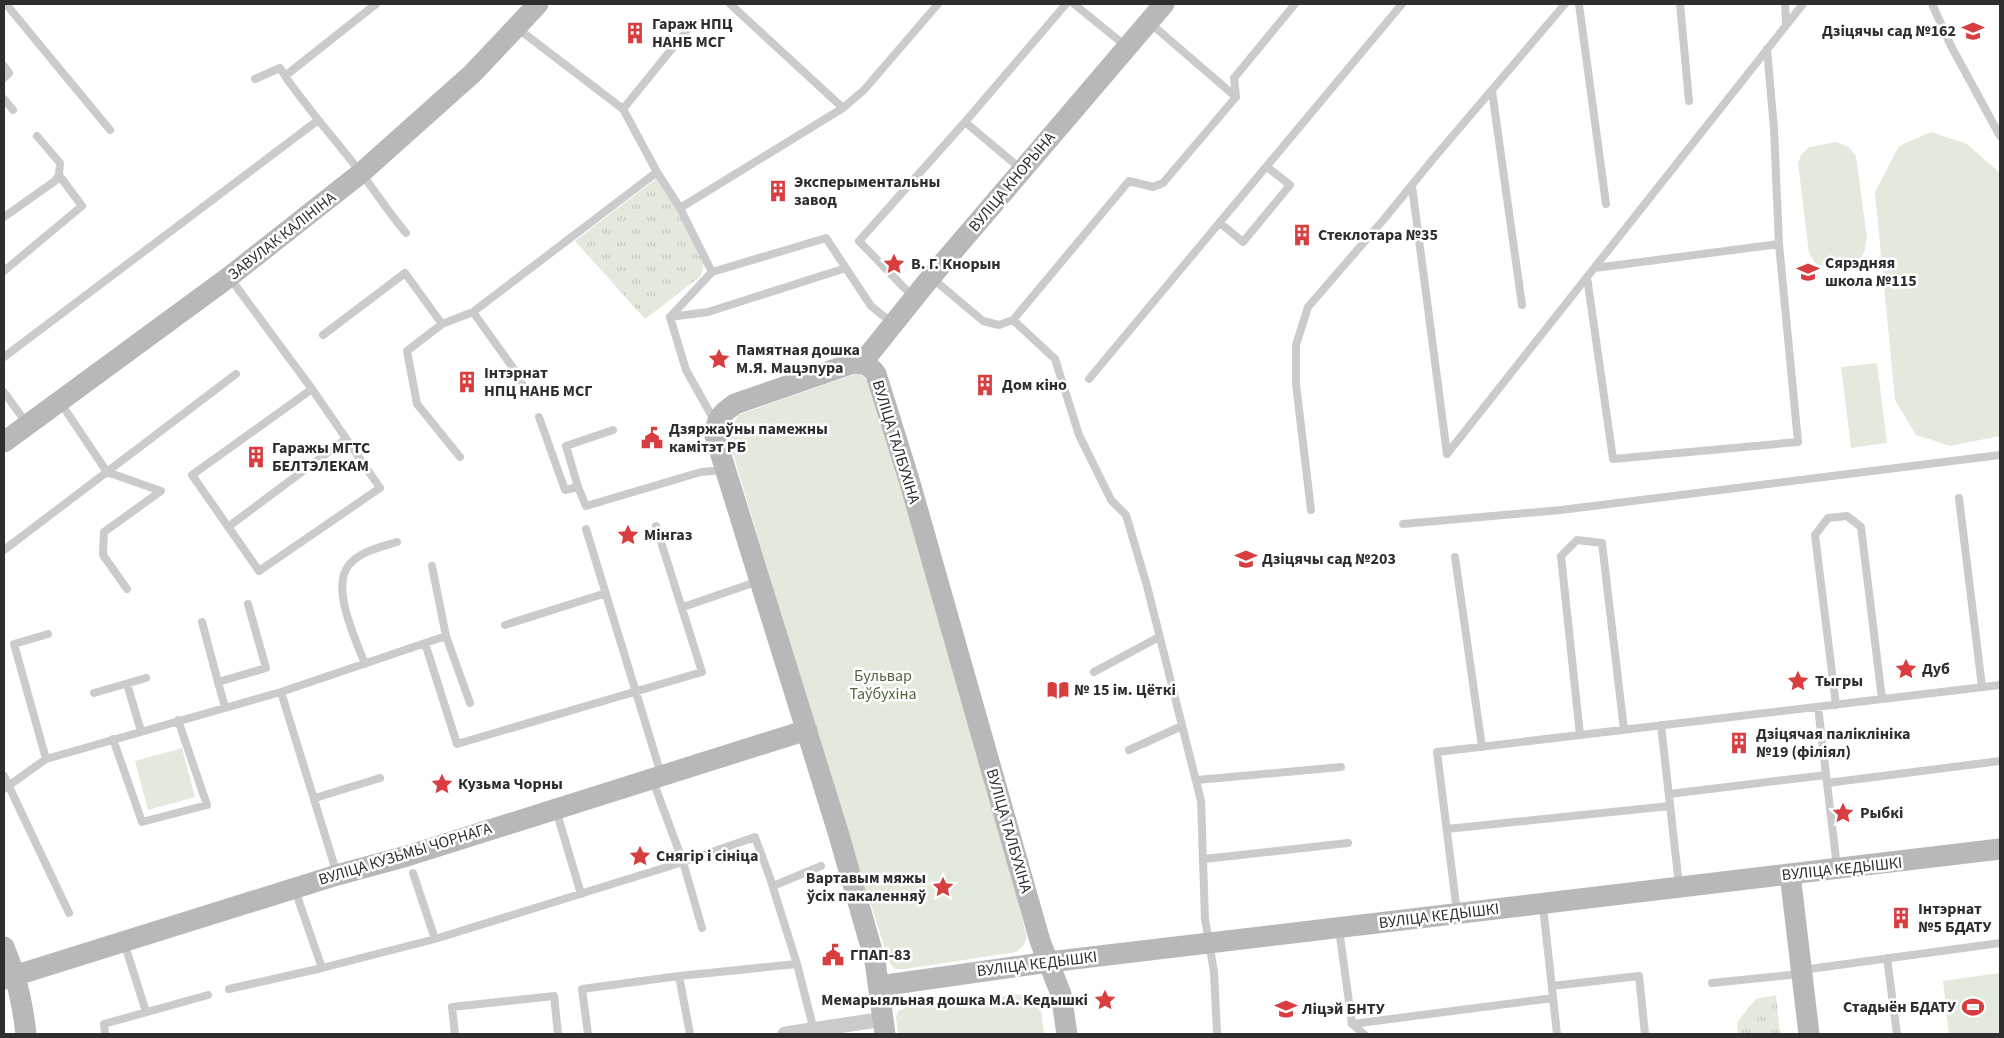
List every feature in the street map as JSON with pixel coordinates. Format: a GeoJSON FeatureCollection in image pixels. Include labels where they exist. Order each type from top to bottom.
{"type":"FeatureCollection","features":[{"type":"Feature","properties":{"kind":"main road","name":"ВУЛІЦА КНОРЫНА"},"geometry":{"type":"LineString","coordinates":[[862,363],[931,277],[1164,4]]}},
{"type":"Feature","properties":{"kind":"main road","name":"ЗАВУЛАК КАЛІНІНА"},"geometry":{"type":"LineString","coordinates":[[4,442],[229,277],[361,173],[473,73],[517,28],[536,5]]}},
{"type":"Feature","properties":{"kind":"main road","name":"ВУЛІЦА ТАЛБУХІНА"},"geometry":{"type":"LineString","coordinates":[[716,424],[719,416],[735,404],[841,366],[862,363],[876,374],[904,465],[1038,932],[1061,994],[1067,1034]]}},
{"type":"Feature","properties":{"kind":"main road"},"geometry":{"type":"LineString","coordinates":[[716,424],[715,436],[807,730],[875,961],[884,1027]]}},
{"type":"Feature","properties":{"kind":"main road","name":"ВУЛІЦА КУЗЬМЫ ЧОРНАГА"},"geometry":{"type":"LineString","coordinates":[[10,977],[294,888],[407,856],[807,730]]}},
{"type":"Feature","properties":{"kind":"main road","name":"ВУЛІЦА КЕДЫШКІ"},"geometry":{"type":"LineString","coordinates":[[879,986],[1049,962],[2000,850]]}},
{"type":"Feature","properties":{"kind":"main road"},"geometry":{"type":"LineString","coordinates":[[1790,874],[1809,1034]]}},
{"type":"Feature","properties":{"kind":"main road"},"geometry":{"type":"LineString","coordinates":[[4,947],[10,977],[26,1034]]}},
{"type":"Feature","properties":{"kind":"street"},"geometry":{"type":"LineString","coordinates":[[785,1034],[884,1027]]}},
{"type":"Feature","properties":{"kind":"lane"},"geometry":{"type":"LineString","coordinates":[[6,4],[110,130]]}},
{"type":"Feature","properties":{"kind":"lane"},"geometry":{"type":"LineString","coordinates":[[286,76],[376,4]]}},
{"type":"Feature","properties":{"kind":"lane"},"geometry":{"type":"LineString","coordinates":[[730,4],[843,108]]}},
{"type":"Feature","properties":{"kind":"lane"},"geometry":{"type":"LineString","coordinates":[[680,208],[843,108],[864,90],[938,4]]}},
{"type":"Feature","properties":{"kind":"lane"},"geometry":{"type":"LineString","coordinates":[[914,298],[859,241],[965,122],[1066,4]]}},
{"type":"Feature","properties":{"kind":"lane"},"geometry":{"type":"LineString","coordinates":[[1074,4],[1127,47]]}},
{"type":"Feature","properties":{"kind":"lane"},"geometry":{"type":"LineString","coordinates":[[931,277],[983,320],[999,325],[1013,320],[1129,181],[1154,187],[1163,183],[1236,97],[1234,78],[1295,4]]}},
{"type":"Feature","properties":{"kind":"lane"},"geometry":{"type":"LineString","coordinates":[[1089,379],[1268,167],[1402,4]]}},
{"type":"Feature","properties":{"kind":"lane"},"geometry":{"type":"LineString","coordinates":[[1311,510],[1296,384],[1296,345],[1308,307],[1412,186],[1432,159],[1566,4]]}},
{"type":"Feature","properties":{"kind":"lane"},"geometry":{"type":"LineString","coordinates":[[1579,4],[1606,204]]}},
{"type":"Feature","properties":{"kind":"lane"},"geometry":{"type":"LineString","coordinates":[[1680,4],[1689,100]]}},
{"type":"Feature","properties":{"kind":"lane"},"geometry":{"type":"LineString","coordinates":[[1785,4],[1786,24]]}},
{"type":"Feature","properties":{"kind":"lane"},"geometry":{"type":"LineString","coordinates":[[1412,186],[1447,454],[1802,4]]}},
{"type":"Feature","properties":{"kind":"lane"},"geometry":{"type":"LineString","coordinates":[[1932,4],[1951,46],[2000,136]]}},
{"type":"Feature","properties":{"kind":"lane"},"geometry":{"type":"LineString","coordinates":[[1148,22],[1236,97]]}},
{"type":"Feature","properties":{"kind":"lane"},"geometry":{"type":"LineString","coordinates":[[624,110],[692,24]]}},
{"type":"Feature","properties":{"kind":"lane"},"geometry":{"type":"LineString","coordinates":[[517,28],[624,110],[657,172],[680,208],[712,272]]}},
{"type":"Feature","properties":{"kind":"lane"},"geometry":{"type":"LineString","coordinates":[[1587,277],[1613,459],[1798,442],[1779,244],[1774,129],[1767,49]]}},
{"type":"Feature","properties":{"kind":"lane"},"geometry":{"type":"LineString","coordinates":[[4,66],[9,73],[4,78]]}},
{"type":"Feature","properties":{"kind":"lane"},"geometry":{"type":"LineString","coordinates":[[255,79],[280,68],[318,121],[361,173],[406,233]]}},
{"type":"Feature","properties":{"kind":"lane"},"geometry":{"type":"LineString","coordinates":[[1492,91],[1522,305]]}},
{"type":"Feature","properties":{"kind":"lane"},"geometry":{"type":"LineString","coordinates":[[4,99],[13,110]]}},
{"type":"Feature","properties":{"kind":"lane"},"geometry":{"type":"LineString","coordinates":[[4,357],[318,121]]}},
{"type":"Feature","properties":{"kind":"lane"},"geometry":{"type":"LineString","coordinates":[[965,122],[1022,171]]}},
{"type":"Feature","properties":{"kind":"lane"},"geometry":{"type":"LineString","coordinates":[[4,217],[54,181],[59,175],[60,163],[37,136]]}},
{"type":"Feature","properties":{"kind":"lane"},"geometry":{"type":"LineString","coordinates":[[1220,223],[1243,242],[1290,185],[1268,167]]}},
{"type":"Feature","properties":{"kind":"lane"},"geometry":{"type":"LineString","coordinates":[[460,457],[418,404],[407,351],[442,324],[473,312],[657,172]]}},
{"type":"Feature","properties":{"kind":"lane"},"geometry":{"type":"LineString","coordinates":[[4,272],[82,206],[59,175]]}},
{"type":"Feature","properties":{"kind":"lane"},"geometry":{"type":"LineString","coordinates":[[670,317],[712,272],[826,238],[871,306],[894,324]]}},
{"type":"Feature","properties":{"kind":"lane"},"geometry":{"type":"LineString","coordinates":[[1594,268],[1779,244]]}},
{"type":"Feature","properties":{"kind":"lane"},"geometry":{"type":"LineString","coordinates":[[670,317],[708,312],[846,268]]}},
{"type":"Feature","properties":{"kind":"lane"},"geometry":{"type":"LineString","coordinates":[[323,334],[405,273],[442,324]]}},
{"type":"Feature","properties":{"kind":"lane"},"geometry":{"type":"LineString","coordinates":[[229,277],[312,389],[380,488],[259,570],[192,475],[312,389]]}},
{"type":"Feature","properties":{"kind":"lane"},"geometry":{"type":"LineString","coordinates":[[473,312],[516,372],[528,395]]}},
{"type":"Feature","properties":{"kind":"lane"},"geometry":{"type":"LineString","coordinates":[[670,317],[686,370],[716,424]]}},
{"type":"Feature","properties":{"kind":"lane"},"geometry":{"type":"LineString","coordinates":[[1013,320],[1055,360],[1079,435],[1111,500],[1126,515],[1147,586],[1201,801],[1205,919],[1214,972],[1217,1034]]}},
{"type":"Feature","properties":{"kind":"lane"},"geometry":{"type":"LineString","coordinates":[[4,550],[236,374]]}},
{"type":"Feature","properties":{"kind":"lane"},"geometry":{"type":"LineString","coordinates":[[4,392],[27,424]]}},
{"type":"Feature","properties":{"kind":"lane"},"geometry":{"type":"LineString","coordinates":[[59,400],[107,472],[161,491],[104,532],[103,555],[127,589]]}},
{"type":"Feature","properties":{"kind":"lane"},"geometry":{"type":"LineString","coordinates":[[539,417],[565,490],[578,487]]}},
{"type":"Feature","properties":{"kind":"lane"},"geometry":{"type":"LineString","coordinates":[[613,430],[566,446],[578,487],[586,506],[701,472],[726,469]]}},
{"type":"Feature","properties":{"kind":"lane"},"geometry":{"type":"LineString","coordinates":[[228,527],[346,439]]}},
{"type":"Feature","properties":{"kind":"lane"},"geometry":{"type":"LineString","coordinates":[[1403,524],[1561,510],[2000,455]]}},
{"type":"Feature","properties":{"kind":"lane"},"geometry":{"type":"LineString","coordinates":[[1959,498],[1982,687]]}},
{"type":"Feature","properties":{"kind":"lane"},"geometry":{"type":"LineString","coordinates":[[1836,705],[1815,535],[1828,518],[1847,516],[1861,526],[1882,699]]}},
{"type":"Feature","properties":{"kind":"lane"},"geometry":{"type":"LineString","coordinates":[[426,644],[457,744],[702,672],[656,526]]}},
{"type":"Feature","properties":{"kind":"lane"},"geometry":{"type":"LineString","coordinates":[[586,529],[636,692],[656,777],[702,928]]}},
{"type":"Feature","properties":{"kind":"lane"},"geometry":{"type":"LineString","coordinates":[[1580,735],[1561,556],[1577,540],[1602,543],[1624,730]]}},
{"type":"Feature","properties":{"kind":"lane"},"geometry":{"type":"LineString","coordinates":[[365,664],[342,602],[342,583],[348,566],[365,552],[397,542]]}},
{"type":"Feature","properties":{"kind":"lane"},"geometry":{"type":"LineString","coordinates":[[1456,557],[1482,747]]}},
{"type":"Feature","properties":{"kind":"lane"},"geometry":{"type":"LineString","coordinates":[[432,566],[446,636],[470,703]]}},
{"type":"Feature","properties":{"kind":"lane"},"geometry":{"type":"LineString","coordinates":[[683,607],[760,581]]}},
{"type":"Feature","properties":{"kind":"lane"},"geometry":{"type":"LineString","coordinates":[[504,625],[606,593]]}},
{"type":"Feature","properties":{"kind":"lane"},"geometry":{"type":"LineString","coordinates":[[218,682],[266,668],[248,604]]}},
{"type":"Feature","properties":{"kind":"lane"},"geometry":{"type":"LineString","coordinates":[[202,622],[225,707]]}},
{"type":"Feature","properties":{"kind":"lane"},"geometry":{"type":"LineString","coordinates":[[46,758],[14,644],[48,634]]}},
{"type":"Feature","properties":{"kind":"lane"},"geometry":{"type":"LineString","coordinates":[[7,788],[46,758],[281,692],[446,636]]}},
{"type":"Feature","properties":{"kind":"lane"},"geometry":{"type":"LineString","coordinates":[[1094,672],[1160,637]]}},
{"type":"Feature","properties":{"kind":"lane"},"geometry":{"type":"LineString","coordinates":[[94,693],[146,678]]}},
{"type":"Feature","properties":{"kind":"lane"},"geometry":{"type":"LineString","coordinates":[[127,684],[141,731]]}},
{"type":"Feature","properties":{"kind":"lane"},"geometry":{"type":"LineString","coordinates":[[1457,914],[1437,752],[2000,685]]}},
{"type":"Feature","properties":{"kind":"lane"},"geometry":{"type":"LineString","coordinates":[[281,692],[337,875]]}},
{"type":"Feature","properties":{"kind":"lane"},"geometry":{"type":"LineString","coordinates":[[1818,707],[1838,869]]}},
{"type":"Feature","properties":{"kind":"lane"},"geometry":{"type":"LineString","coordinates":[[112,739],[142,822],[207,805],[178,720]]}},
{"type":"Feature","properties":{"kind":"lane"},"geometry":{"type":"LineString","coordinates":[[1129,750],[1182,726]]}},
{"type":"Feature","properties":{"kind":"lane"},"geometry":{"type":"LineString","coordinates":[[1661,726],[1680,887]]}},
{"type":"Feature","properties":{"kind":"lane"},"geometry":{"type":"LineString","coordinates":[[1669,794],[2000,761]]}},
{"type":"Feature","properties":{"kind":"lane"},"geometry":{"type":"LineString","coordinates":[[1197,780],[1341,767]]}},
{"type":"Feature","properties":{"kind":"lane"},"geometry":{"type":"LineString","coordinates":[[4,776],[7,788],[69,913]]}},
{"type":"Feature","properties":{"kind":"lane"},"geometry":{"type":"LineString","coordinates":[[315,798],[380,778]]}},
{"type":"Feature","properties":{"kind":"lane"},"geometry":{"type":"LineString","coordinates":[[1447,829],[1670,806]]}},
{"type":"Feature","properties":{"kind":"lane"},"geometry":{"type":"LineString","coordinates":[[556,808],[581,894]]}},
{"type":"Feature","properties":{"kind":"lane"},"geometry":{"type":"LineString","coordinates":[[229,989],[322,968],[435,939],[755,838],[796,964],[814,1031]]}},
{"type":"Feature","properties":{"kind":"lane"},"geometry":{"type":"LineString","coordinates":[[1204,860],[1348,843]]}},
{"type":"Feature","properties":{"kind":"lane"},"geometry":{"type":"LineString","coordinates":[[772,886],[821,866]]}},
{"type":"Feature","properties":{"kind":"lane"},"geometry":{"type":"LineString","coordinates":[[412,873],[435,939]]}},
{"type":"Feature","properties":{"kind":"lane"},"geometry":{"type":"LineString","coordinates":[[294,888],[322,968]]}},
{"type":"Feature","properties":{"kind":"lane"},"geometry":{"type":"LineString","coordinates":[[1543,904],[1557,1034]]}},
{"type":"Feature","properties":{"kind":"lane"},"geometry":{"type":"LineString","coordinates":[[1339,928],[1352,1024],[1364,1034]]}},
{"type":"Feature","properties":{"kind":"lane"},"geometry":{"type":"LineString","coordinates":[[124,942],[146,1012]]}},
{"type":"Feature","properties":{"kind":"lane"},"geometry":{"type":"LineString","coordinates":[[1712,983],[1802,972],[2000,942]]}},
{"type":"Feature","properties":{"kind":"lane"},"geometry":{"type":"LineString","coordinates":[[1887,958],[1897,1034]]}},
{"type":"Feature","properties":{"kind":"lane"},"geometry":{"type":"LineString","coordinates":[[588,1034],[582,989],[679,976],[796,964]]}},
{"type":"Feature","properties":{"kind":"lane"},"geometry":{"type":"LineString","coordinates":[[679,976],[690,1034]]}},
{"type":"Feature","properties":{"kind":"lane"},"geometry":{"type":"LineString","coordinates":[[1552,986],[1639,976],[1645,1034]]}},
{"type":"Feature","properties":{"kind":"lane"},"geometry":{"type":"LineString","coordinates":[[105,1034],[104,1024],[208,995]]}},
{"type":"Feature","properties":{"kind":"lane"},"geometry":{"type":"LineString","coordinates":[[456,1034],[452,1007],[554,996],[558,1034]]}},
{"type":"Feature","properties":{"kind":"lane"},"geometry":{"type":"LineString","coordinates":[[1352,1024],[1553,998]]}},
{"type":"Feature","properties":{"kind":"green space"},"geometry":{"type":"Polygon","coordinates":[[[1931,132],[1967,144],[2000,173],[2000,436],[1950,446],[1916,435],[1895,400],[1875,192],[1899,146],[1931,132]]]}},
{"type":"Feature","properties":{"kind":"green space"},"geometry":{"type":"Polygon","coordinates":[[[1836,142],[1849,147],[1856,156],[1867,238],[1862,257],[1854,265],[1828,267],[1816,264],[1809,253],[1798,163],[1801,155],[1809,147],[1836,142]]]}},
{"type":"Feature","properties":{"kind":"green space"},"geometry":{"type":"Polygon","coordinates":[[[657,178],[706,254],[701,276],[645,319],[575,241],[657,178]]]}},
{"type":"Feature","properties":{"kind":"green space"},"geometry":{"type":"Polygon","coordinates":[[[1877,363],[1887,443],[1851,448],[1841,367],[1877,363]]]}},
{"type":"Feature","properties":{"kind":"green space","name":"Бульвар Таўбухіна"},"geometry":{"type":"Polygon","coordinates":[[[858,373],[873,384],[965,693],[1027,938],[1023,946],[1016,952],[905,969],[895,969],[889,962],[816,731],[728,437],[738,415],[858,373]]]}},
{"type":"Feature","properties":{"kind":"green space"},"geometry":{"type":"Polygon","coordinates":[[[182,748],[195,797],[148,810],[135,761],[182,748]]]}},
{"type":"Feature","properties":{"kind":"green space","name":"Стадыён БДАТУ"},"geometry":{"type":"Polygon","coordinates":[[[2000,973],[2000,1034],[1949,1034],[1943,981],[2000,973]]]}},
{"type":"Feature","properties":{"kind":"green space"},"geometry":{"type":"Polygon","coordinates":[[[1022,994],[1040,1001],[1044,1034],[898,1034],[896,1017],[898,1011],[909,1006],[1022,994]]]}},
{"type":"Feature","properties":{"kind":"green space"},"geometry":{"type":"Polygon","coordinates":[[[1776,995],[1780,1034],[1738,1034],[1737,1022],[1756,999],[1776,995]]]}},
{"type":"Feature","properties":{"kind":"place","name":"Дзіцячы сад №162"},"geometry":{"type":"Point","coordinates":[1973,31]}},
{"type":"Feature","properties":{"kind":"place","name":"Гараж НПЦ НАНБ МСГ"},"geometry":{"type":"Point","coordinates":[635,33]}},
{"type":"Feature","properties":{"kind":"place","name":"Эксперыментальны завод"},"geometry":{"type":"Point","coordinates":[778,191]}},
{"type":"Feature","properties":{"kind":"place","name":"Стеклотара №35"},"geometry":{"type":"Point","coordinates":[1302,235]}},
{"type":"Feature","properties":{"kind":"place","name":"В. Г. Кнорын"},"geometry":{"type":"Point","coordinates":[894,264]}},
{"type":"Feature","properties":{"kind":"place","name":"Сярэдняя школа №115"},"geometry":{"type":"Point","coordinates":[1808,272]}},
{"type":"Feature","properties":{"kind":"place","name":"Памятная дошка М.Я. Мацэпура"},"geometry":{"type":"Point","coordinates":[719,359]}},
{"type":"Feature","properties":{"kind":"place","name":"Інтэрнат НПЦ НАНБ МСГ"},"geometry":{"type":"Point","coordinates":[467,382]}},
{"type":"Feature","properties":{"kind":"place","name":"Дом кіно"},"geometry":{"type":"Point","coordinates":[985,385]}},
{"type":"Feature","properties":{"kind":"place","name":"Дзяржаўны памежны камітэт РБ"},"geometry":{"type":"Point","coordinates":[652,438]}},
{"type":"Feature","properties":{"kind":"place","name":"Гаражы МГТС БЕЛТЭЛЕКАМ"},"geometry":{"type":"Point","coordinates":[256,457]}},
{"type":"Feature","properties":{"kind":"place","name":"Мінгаз"},"geometry":{"type":"Point","coordinates":[628,535]}},
{"type":"Feature","properties":{"kind":"place","name":"Дзіцячы сад №203"},"geometry":{"type":"Point","coordinates":[1246,559]}},
{"type":"Feature","properties":{"kind":"place","name":"Дуб"},"geometry":{"type":"Point","coordinates":[1906,669]}},
{"type":"Feature","properties":{"kind":"place","name":"Тыгры"},"geometry":{"type":"Point","coordinates":[1798,681]}},
{"type":"Feature","properties":{"kind":"place","name":"№ 15 ім. Цёткі"},"geometry":{"type":"Point","coordinates":[1058,690]}},
{"type":"Feature","properties":{"kind":"place","name":"Дзіцячая паліклініка №19 (філіял)"},"geometry":{"type":"Point","coordinates":[1739,743]}},
{"type":"Feature","properties":{"kind":"place","name":"Кузьма Чорны"},"geometry":{"type":"Point","coordinates":[442,784]}},
{"type":"Feature","properties":{"kind":"place","name":"Рыбкі"},"geometry":{"type":"Point","coordinates":[1843,813]}},
{"type":"Feature","properties":{"kind":"place","name":"Снягір і сініца"},"geometry":{"type":"Point","coordinates":[640,856]}},
{"type":"Feature","properties":{"kind":"place","name":"Вартавым мяжы ўсіх пакаленняў"},"geometry":{"type":"Point","coordinates":[943,887]}},
{"type":"Feature","properties":{"kind":"place","name":"Інтэрнат №5 БДАТУ"},"geometry":{"type":"Point","coordinates":[1901,918]}},
{"type":"Feature","properties":{"kind":"place","name":"ГПАП-83"},"geometry":{"type":"Point","coordinates":[833,955]}},
{"type":"Feature","properties":{"kind":"place","name":"Мемарыяльная дошка М.А. Кедышкі"},"geometry":{"type":"Point","coordinates":[1105,1000]}},
{"type":"Feature","properties":{"kind":"place","name":"Стадыён БДАТУ"},"geometry":{"type":"Point","coordinates":[1973,1007]}},
{"type":"Feature","properties":{"kind":"place","name":"Ліцэй БНТУ"},"geometry":{"type":"Point","coordinates":[1286,1009]}}]}
